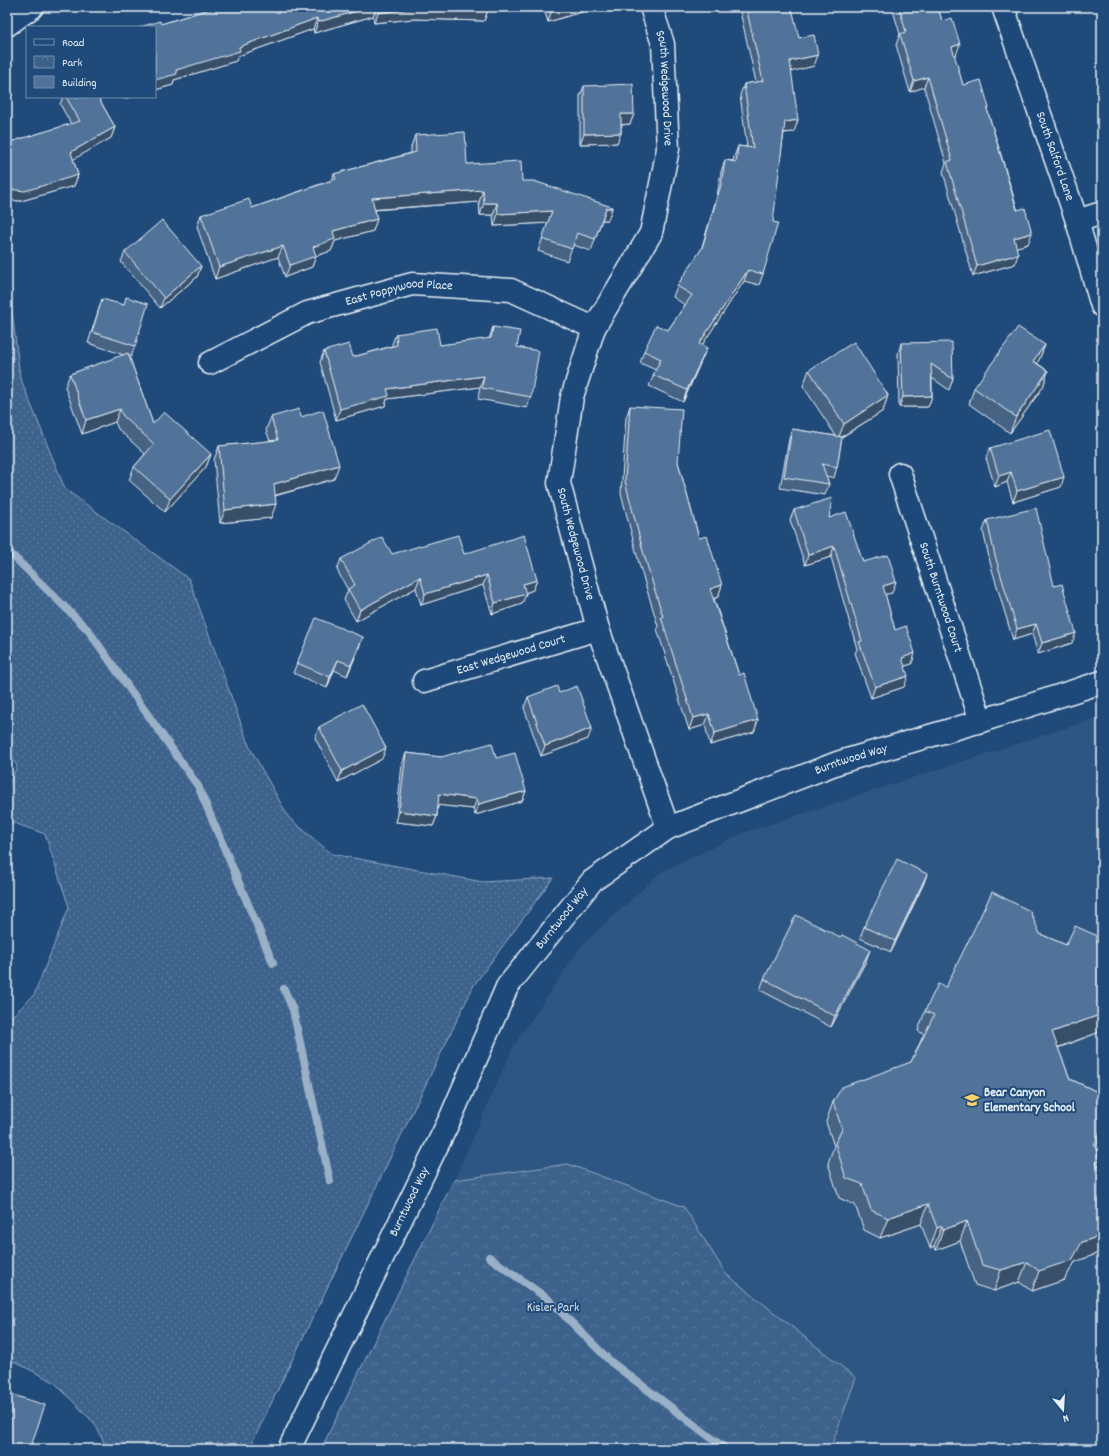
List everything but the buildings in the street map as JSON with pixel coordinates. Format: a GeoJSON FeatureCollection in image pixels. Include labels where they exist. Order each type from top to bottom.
{"type":"FeatureCollection","features":[{"type":"Feature","properties":{"kind":"street"},"geometry":{"type":"LineString","coordinates":[[7,25],[32,7]]}},
{"type":"Feature","properties":{"kind":"street","name":"South Wedgewood Drive"},"geometry":{"type":"LineString","coordinates":[[651,7],[663,44],[668,148],[651,233],[594,328],[572,397],[559,483],[598,628],[668,828]]}},
{"type":"Feature","properties":{"kind":"street","name":"South Salford Lane"},"geometry":{"type":"LineString","coordinates":[[1003,7],[1076,221],[1102,306]]}},
{"type":"Feature","properties":{"kind":"street"},"geometry":{"type":"LineString","coordinates":[[1076,221],[1102,213]]}},
{"type":"Feature","properties":{"kind":"street","name":"East Poppywood Place"},"geometry":{"type":"LineString","coordinates":[[210,363],[306,313],[412,284],[511,290],[594,328]]}},
{"type":"Feature","properties":{"kind":"street","name":"South Burntwood Court"},"geometry":{"type":"LineString","coordinates":[[900,474],[981,721]]}},
{"type":"Feature","properties":{"kind":"street","name":"East Wedgewood Court"},"geometry":{"type":"LineString","coordinates":[[424,681],[598,628]]}},
{"type":"Feature","properties":{"kind":"street","name":"Burntwood Way"},"geometry":{"type":"LineString","coordinates":[[289,1449],[451,1117],[507,987],[592,881],[668,828],[840,762],[981,721],[1102,682]]}},
{"type":"Feature","properties":{"kind":"shaded area"},"geometry":{"type":"Polygon","coordinates":[[[1102,716],[1102,1449],[846,1449],[832,1444],[856,1378],[726,1274],[684,1207],[568,1164],[454,1180],[514,1045],[582,945],[661,872],[743,833],[1102,716]]]}},
{"type":"Feature","properties":{"kind":"green space"},"geometry":{"type":"Polygon","coordinates":[[[7,269],[20,377],[65,489],[189,579],[249,746],[289,818],[332,854],[483,882],[553,878],[474,985],[249,1449],[107,1449],[95,1424],[54,1382],[7,1358],[7,1021],[34,995],[69,907],[45,834],[14,823],[7,825],[7,789],[17,766],[7,749],[7,269]]]}},
{"type":"Feature","properties":{"kind":"green space","name":"Kisler Park"},"geometry":{"type":"Polygon","coordinates":[[[568,1164],[684,1207],[726,1274],[856,1378],[832,1444],[846,1449],[321,1449],[454,1180],[568,1164]]]}},
{"type":"Feature","properties":{"kind":"waterway"},"geometry":{"type":"LineString","coordinates":[[7,550],[88,630],[198,786],[273,963]]}},
{"type":"Feature","properties":{"kind":"waterway"},"geometry":{"type":"LineString","coordinates":[[284,989],[293,1010],[330,1181]]}},
{"type":"Feature","properties":{"kind":"waterway"},"geometry":{"type":"LineString","coordinates":[[489,1257],[548,1299],[611,1362],[726,1449]]}},
{"type":"Feature","properties":{"kind":"place","name":"Bear Canyon Elementary School"},"geometry":{"type":"Point","coordinates":[972,1100]}}]}
